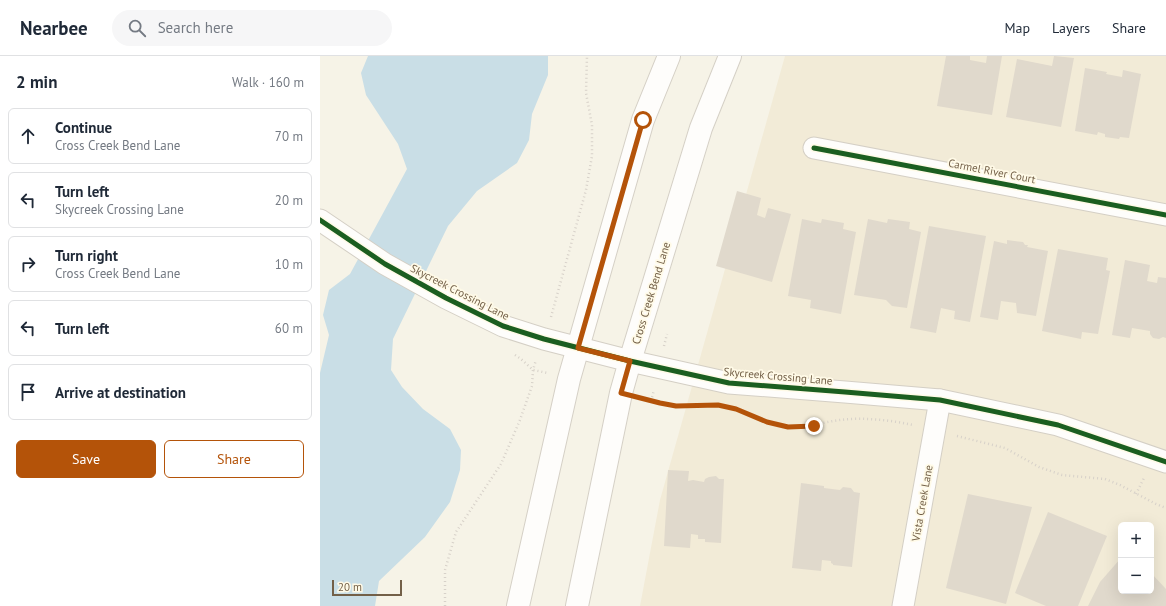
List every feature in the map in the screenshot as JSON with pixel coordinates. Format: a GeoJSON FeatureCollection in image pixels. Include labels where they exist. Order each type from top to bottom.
{"type":"FeatureCollection","features":[{"type":"Feature","properties":{"kind":"main road"},"geometry":{"type":"LineString","coordinates":[[518,606],[569,379],[643,120],[669,56]]}},
{"type":"Feature","properties":{"kind":"main road","name":"Cross Creek Bend Lane"},"geometry":{"type":"LineString","coordinates":[[577,606],[621,393],[701,128],[730,56]]}},
{"type":"Feature","properties":{"kind":"street","name":"Carmel River Court"},"geometry":{"type":"LineString","coordinates":[[814,148],[1166,215]]}},
{"type":"Feature","properties":{"kind":"street","name":"Skycreek Crossing Lane"},"geometry":{"type":"LineString","coordinates":[[322,221],[385,264],[446,298],[503,326],[578,348],[729,383],[940,400],[1058,425],[1166,462]]}},
{"type":"Feature","properties":{"kind":"street","name":"Vista Creek Lane"},"geometry":{"type":"LineString","coordinates":[[903,606],[940,400]]}},
{"type":"Feature","properties":{"kind":"path"},"geometry":{"type":"LineString","coordinates":[[445,606],[445,570],[456,532],[501,464],[520,420],[532,386],[533,370],[555,304],[586,190],[592,156],[592,125],[586,93],[587,56]]}},
{"type":"Feature","properties":{"kind":"path"},"geometry":{"type":"LineString","coordinates":[[514,355],[533,370],[569,379]]}},
{"type":"Feature","properties":{"kind":"path"},"geometry":{"type":"LineString","coordinates":[[621,393],[676,406],[718,405],[736,409],[767,422],[788,427],[814,426],[840,420],[860,419],[906,424],[935,430],[1005,448],[1039,467],[1062,474],[1105,479],[1166,508]]}},
{"type":"Feature","properties":{"kind":"shaded area"},"geometry":{"type":"Polygon","coordinates":[[[785,56],[1166,56],[1166,606],[640,606],[660,500],[785,56]]]}},
{"type":"Feature","properties":{"kind":"water"},"geometry":{"type":"Polygon","coordinates":[[[368,56],[548,56],[548,75],[532,114],[529,140],[517,163],[477,191],[448,226],[393,339],[391,370],[402,387],[423,409],[450,429],[461,450],[460,470],[450,502],[425,537],[379,581],[375,606],[320,606],[320,373],[329,335],[323,315],[329,290],[350,274],[407,169],[398,144],[366,95],[361,73],[368,56]]]}},
{"type":"Feature","properties":{"kind":"building"},"geometry":{"type":"Polygon","coordinates":[[[946,56],[970,56],[970,60],[986,63],[987,56],[1002,56],[992,115],[937,106],[946,56]]]}},
{"type":"Feature","properties":{"kind":"building"},"geometry":{"type":"Polygon","coordinates":[[[1054,56],[1074,58],[1061,127],[1006,117],[1017,59],[1052,66],[1054,56]]]}},
{"type":"Feature","properties":{"kind":"building"},"geometry":{"type":"Polygon","coordinates":[[[1085,68],[1107,72],[1106,74],[1122,77],[1123,70],[1141,74],[1129,138],[1120,137],[1119,139],[1105,137],[1105,134],[1098,132],[1097,135],[1075,131],[1085,68]]]}},
{"type":"Feature","properties":{"kind":"building"},"geometry":{"type":"Polygon","coordinates":[[[737,191],[761,198],[757,215],[765,218],[768,208],[791,214],[772,282],[716,266],[737,191]]]}},
{"type":"Feature","properties":{"kind":"building"},"geometry":{"type":"Polygon","coordinates":[[[802,219],[821,223],[822,219],[844,223],[843,229],[856,232],[841,314],[810,308],[811,300],[788,296],[802,219]]]}},
{"type":"Feature","properties":{"kind":"building"},"geometry":{"type":"Polygon","coordinates":[[[868,219],[887,223],[888,219],[910,222],[909,229],[921,232],[907,308],[892,306],[886,300],[854,295],[868,219]]]}},
{"type":"Feature","properties":{"kind":"building"},"geometry":{"type":"Polygon","coordinates":[[[929,226],[986,236],[970,322],[954,319],[955,311],[941,308],[936,333],[910,328],[929,226]]]}},
{"type":"Feature","properties":{"kind":"building"},"geometry":{"type":"Polygon","coordinates":[[[1007,240],[1023,242],[1025,245],[1028,245],[1027,247],[1048,251],[1036,316],[1017,313],[1016,303],[1001,301],[998,320],[980,317],[994,241],[1007,244],[1007,240]]]}},
{"type":"Feature","properties":{"kind":"building"},"geometry":{"type":"Polygon","coordinates":[[[1058,249],[1108,258],[1106,270],[1110,271],[1098,334],[1082,332],[1081,339],[1042,331],[1058,249]]]}},
{"type":"Feature","properties":{"kind":"building"},"geometry":{"type":"Polygon","coordinates":[[[1125,260],[1150,265],[1147,281],[1157,283],[1158,277],[1166,278],[1166,338],[1153,338],[1150,331],[1132,328],[1130,338],[1112,335],[1125,260]]]}},
{"type":"Feature","properties":{"kind":"building"},"geometry":{"type":"Polygon","coordinates":[[[668,470],[689,471],[688,481],[693,480],[704,482],[705,479],[709,477],[716,476],[719,479],[724,479],[721,543],[705,542],[705,539],[698,539],[698,535],[691,534],[690,548],[664,546],[668,470]]]}},
{"type":"Feature","properties":{"kind":"building"},"geometry":{"type":"Polygon","coordinates":[[[801,483],[840,490],[843,487],[851,488],[854,492],[860,493],[852,567],[833,565],[831,561],[822,560],[821,571],[792,568],[801,483]]]}},
{"type":"Feature","properties":{"kind":"building"},"geometry":{"type":"Polygon","coordinates":[[[968,494],[1032,507],[1006,604],[946,588],[968,494]]]}},
{"type":"Feature","properties":{"kind":"building"},"geometry":{"type":"Polygon","coordinates":[[[1048,512],[1107,536],[1078,606],[1046,606],[1015,593],[1048,512]]]}},
{"type":"Feature","properties":{"kind":"building"},"geometry":{"type":"Polygon","coordinates":[[[1118,561],[1118,594],[1154,594],[1154,576],[1166,589],[1166,606],[1088,606],[1100,582],[1118,561]]]}},
{"type":"Feature","properties":{"kind":"cycle path"},"geometry":{"type":"LineString","coordinates":[[814,148],[1166,215]]}},
{"type":"Feature","properties":{"kind":"cycle path"},"geometry":{"type":"LineString","coordinates":[[320,220],[385,264],[446,298],[503,326],[544,339],[630,361],[729,383],[940,400],[1058,425],[1166,462]]}},
{"type":"Feature","properties":{"kind":"route"},"geometry":{"type":"LineString","coordinates":[[643,120],[587,312],[578,348],[630,361],[621,393],[676,406],[699,404],[718,405],[736,409],[767,422],[788,427],[814,426]]}}]}
